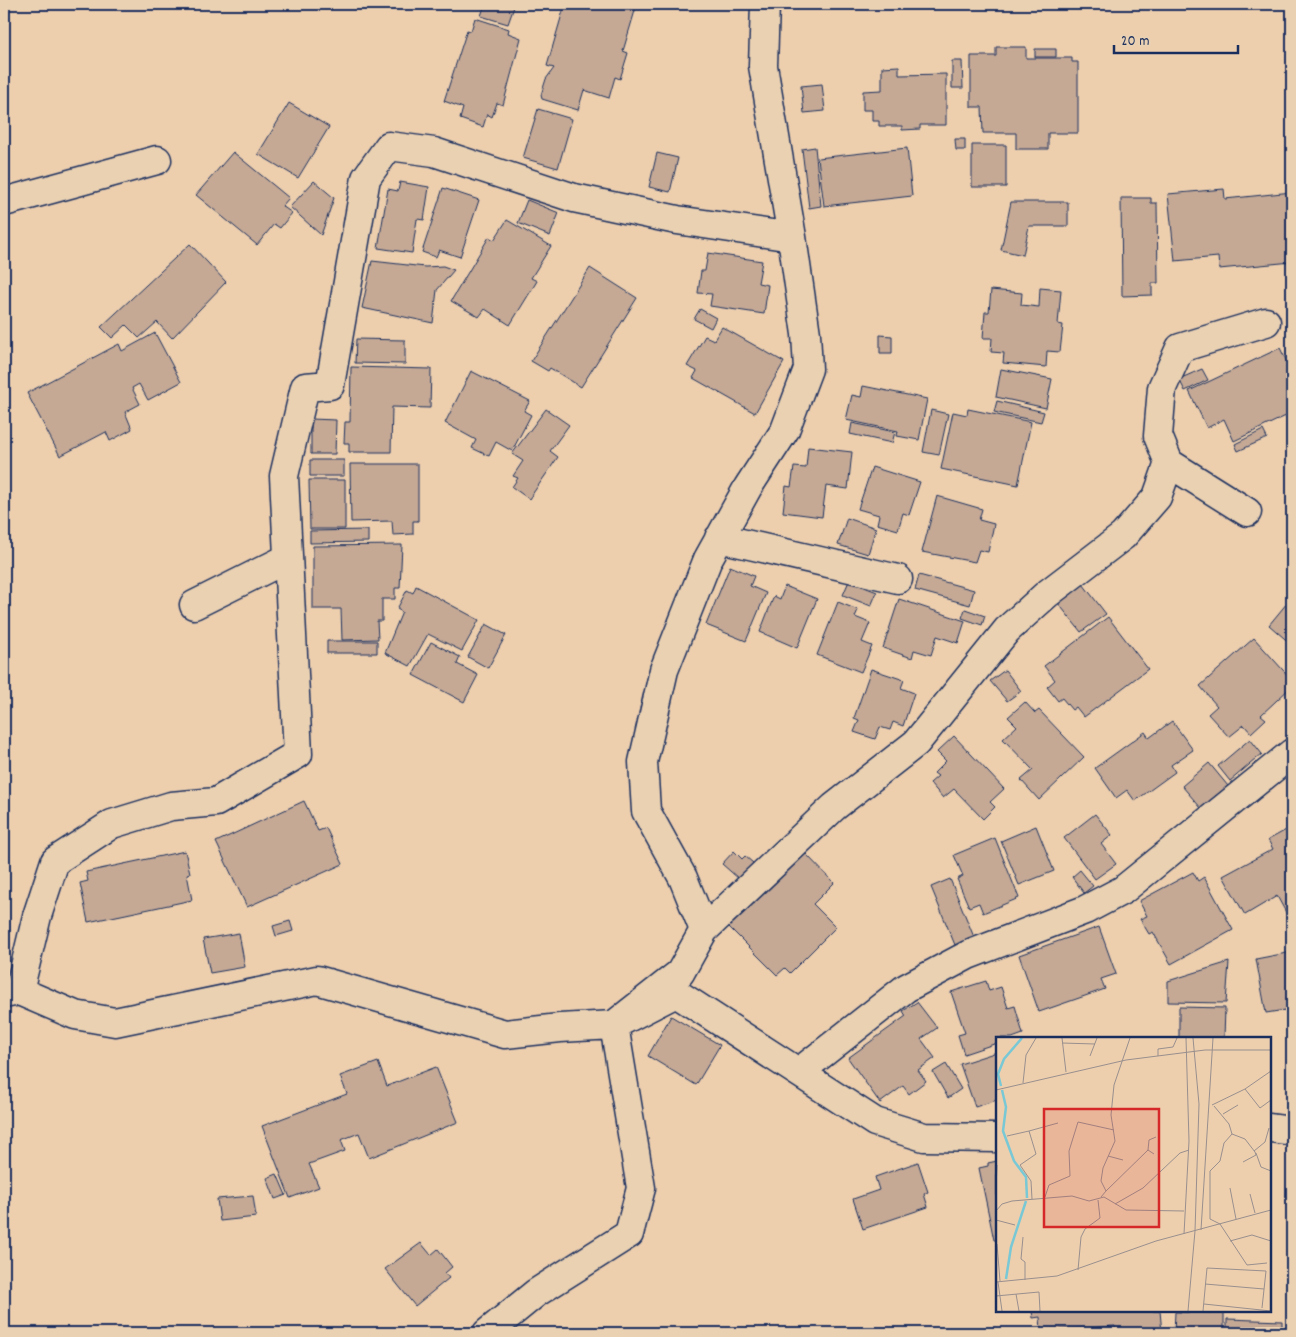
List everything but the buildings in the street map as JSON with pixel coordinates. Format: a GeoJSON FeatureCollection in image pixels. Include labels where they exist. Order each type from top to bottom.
{"type":"FeatureCollection","features":[{"type":"Feature","properties":{"kind":"street"},"geometry":{"type":"LineString","coordinates":[[704,930],[683,878],[646,811],[643,762],[664,670],[708,559],[748,487],[785,430],[808,368],[806,334],[792,237],[763,66],[765,4]]}},
{"type":"Feature","properties":{"kind":"street"},"geometry":{"type":"LineString","coordinates":[[792,237],[678,220],[574,198],[434,152],[390,146],[366,178],[330,385],[305,387],[284,476],[298,754],[216,802],[171,806],[112,824],[54,861],[11,992],[75,1015],[115,1022],[317,980],[505,1034],[614,1025],[676,993],[874,1122],[924,1138],[996,1138]]}},
{"type":"Feature","properties":{"kind":"street"},"geometry":{"type":"LineString","coordinates":[[4,202],[156,160]]}},
{"type":"Feature","properties":{"kind":"street"},"geometry":{"type":"LineString","coordinates":[[1246,512],[1170,463],[1158,436],[1162,388],[1180,348],[1266,322]]}},
{"type":"Feature","properties":{"kind":"street"},"geometry":{"type":"LineString","coordinates":[[614,1025],[680,973],[704,930],[834,807],[916,743],[1007,630],[1047,594],[1122,536],[1157,497],[1170,463]]}},
{"type":"Feature","properties":{"kind":"street"},"geometry":{"type":"LineString","coordinates":[[719,538],[898,579]]}},
{"type":"Feature","properties":{"kind":"street"},"geometry":{"type":"LineString","coordinates":[[194,605],[288,558]]}},
{"type":"Feature","properties":{"kind":"street"},"geometry":{"type":"LineString","coordinates":[[799,1072],[906,988],[968,955],[1085,910],[1122,890],[1292,753]]}},
{"type":"Feature","properties":{"kind":"street"},"geometry":{"type":"LineString","coordinates":[[487,1333],[536,1293],[629,1234],[641,1188],[614,1025]]}},
{"type":"Feature","properties":{"kind":"street"},"geometry":{"type":"LineString","coordinates":[[1271,1128],[1292,1131]]}}]}
